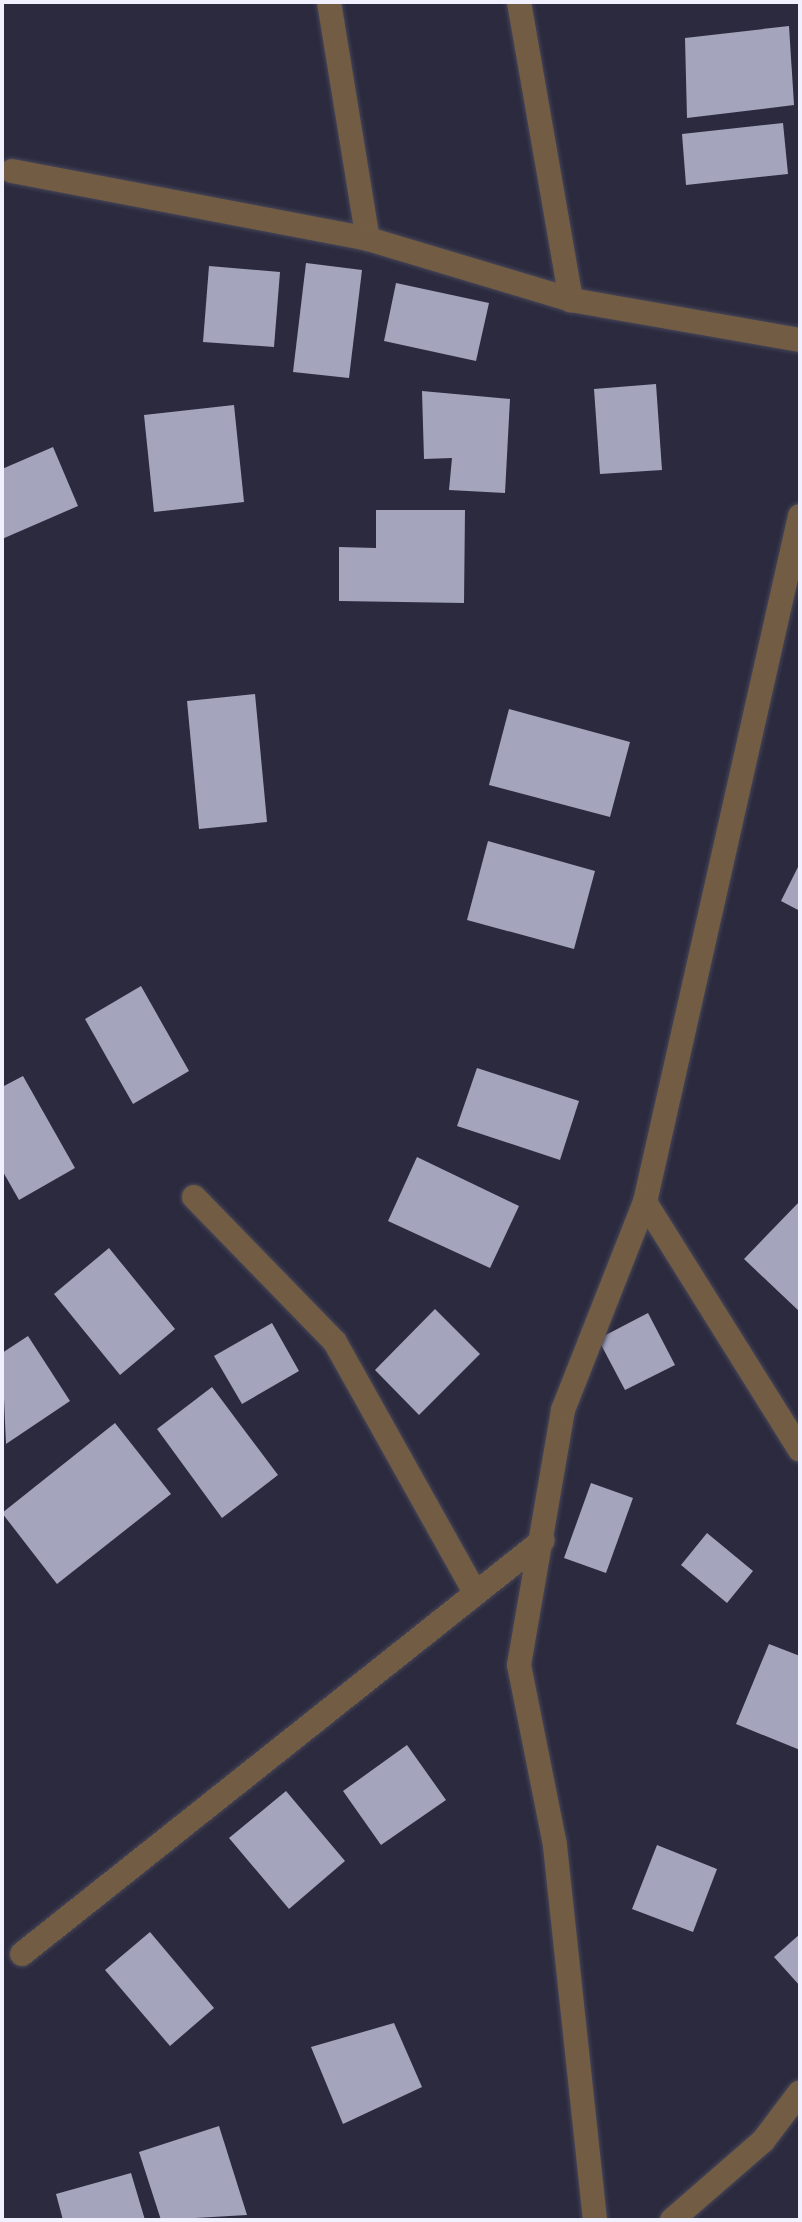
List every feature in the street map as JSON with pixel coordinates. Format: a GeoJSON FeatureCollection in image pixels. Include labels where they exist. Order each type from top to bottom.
{"type":"FeatureCollection","features":[{"type":"Feature","properties":{"kind":"street"},"geometry":{"type":"LineString","coordinates":[[329,2],[368,239]]}},
{"type":"Feature","properties":{"kind":"street"},"geometry":{"type":"LineString","coordinates":[[519,2],[571,300]]}},
{"type":"Feature","properties":{"kind":"street"},"geometry":{"type":"LineString","coordinates":[[12,171],[368,239],[571,300],[800,340]]}},
{"type":"Feature","properties":{"kind":"street"},"geometry":{"type":"LineString","coordinates":[[595,2220],[555,1845],[519,1665],[563,1410],[645,1202],[800,516]]}},
{"type":"Feature","properties":{"kind":"street"},"geometry":{"type":"LineString","coordinates":[[194,1197],[335,1342],[473,1589]]}},
{"type":"Feature","properties":{"kind":"street"},"geometry":{"type":"LineString","coordinates":[[645,1202],[800,1450]]}},
{"type":"Feature","properties":{"kind":"street"},"geometry":{"type":"LineString","coordinates":[[22,1954],[473,1589],[543,1540]]}},
{"type":"Feature","properties":{"kind":"street"},"geometry":{"type":"LineString","coordinates":[[672,2220],[763,2141],[800,2092]]}},
{"type":"Feature","properties":{"kind":"building"},"geometry":{"type":"Polygon","coordinates":[[[789,26],[794,105],[687,118],[685,38],[789,26]]]}},
{"type":"Feature","properties":{"kind":"building"},"geometry":{"type":"Polygon","coordinates":[[[783,123],[788,174],[686,185],[682,134],[783,123]]]}},
{"type":"Feature","properties":{"kind":"building"},"geometry":{"type":"Polygon","coordinates":[[[306,263],[362,270],[349,378],[293,372],[306,263]]]}},
{"type":"Feature","properties":{"kind":"building"},"geometry":{"type":"Polygon","coordinates":[[[209,266],[280,272],[274,347],[203,342],[209,266]]]}},
{"type":"Feature","properties":{"kind":"building"},"geometry":{"type":"Polygon","coordinates":[[[396,283],[489,303],[476,361],[384,341],[396,283]]]}},
{"type":"Feature","properties":{"kind":"building"},"geometry":{"type":"Polygon","coordinates":[[[656,384],[662,470],[600,474],[594,389],[656,384]]]}},
{"type":"Feature","properties":{"kind":"building"},"geometry":{"type":"Polygon","coordinates":[[[422,391],[510,399],[505,493],[449,490],[452,458],[424,459],[422,391]]]}},
{"type":"Feature","properties":{"kind":"building"},"geometry":{"type":"Polygon","coordinates":[[[234,405],[244,502],[154,512],[144,415],[234,405]]]}},
{"type":"Feature","properties":{"kind":"building"},"geometry":{"type":"Polygon","coordinates":[[[53,447],[78,506],[2,539],[2,469],[53,447]]]}},
{"type":"Feature","properties":{"kind":"building"},"geometry":{"type":"Polygon","coordinates":[[[376,510],[465,510],[464,603],[339,601],[339,547],[376,548],[376,510]]]}},
{"type":"Feature","properties":{"kind":"building"},"geometry":{"type":"Polygon","coordinates":[[[255,694],[267,822],[199,829],[187,701],[255,694]]]}},
{"type":"Feature","properties":{"kind":"building"},"geometry":{"type":"Polygon","coordinates":[[[509,709],[630,742],[610,817],[489,785],[509,709]]]}},
{"type":"Feature","properties":{"kind":"building"},"geometry":{"type":"Polygon","coordinates":[[[488,841],[595,871],[574,949],[467,920],[488,841]]]}},
{"type":"Feature","properties":{"kind":"building"},"geometry":{"type":"Polygon","coordinates":[[[800,863],[800,911],[781,901],[800,863]]]}},
{"type":"Feature","properties":{"kind":"building"},"geometry":{"type":"Polygon","coordinates":[[[141,986],[189,1071],[133,1104],[85,1019],[141,986]]]}},
{"type":"Feature","properties":{"kind":"building"},"geometry":{"type":"Polygon","coordinates":[[[477,1068],[579,1101],[560,1160],[457,1126],[477,1068]]]}},
{"type":"Feature","properties":{"kind":"building"},"geometry":{"type":"Polygon","coordinates":[[[23,1076],[75,1168],[19,1200],[2,1170],[2,1087],[23,1076]]]}},
{"type":"Feature","properties":{"kind":"building"},"geometry":{"type":"Polygon","coordinates":[[[417,1157],[519,1206],[490,1268],[388,1221],[417,1157]]]}},
{"type":"Feature","properties":{"kind":"building"},"geometry":{"type":"Polygon","coordinates":[[[800,1201],[800,1312],[744,1259],[800,1201]]]}},
{"type":"Feature","properties":{"kind":"building"},"geometry":{"type":"Polygon","coordinates":[[[109,1248],[175,1329],[120,1375],[54,1294],[109,1248]]]}},
{"type":"Feature","properties":{"kind":"building"},"geometry":{"type":"Polygon","coordinates":[[[435,1309],[480,1354],[419,1415],[375,1370],[435,1309]]]}},
{"type":"Feature","properties":{"kind":"building"},"geometry":{"type":"Polygon","coordinates":[[[648,1313],[675,1365],[625,1390],[598,1339],[648,1313]]]}},
{"type":"Feature","properties":{"kind":"building"},"geometry":{"type":"Polygon","coordinates":[[[272,1323],[299,1371],[242,1404],[214,1356],[272,1323]]]}},
{"type":"Feature","properties":{"kind":"building"},"geometry":{"type":"Polygon","coordinates":[[[28,1336],[70,1401],[6,1444],[2,1353],[28,1336]]]}},
{"type":"Feature","properties":{"kind":"building"},"geometry":{"type":"Polygon","coordinates":[[[212,1387],[278,1475],[222,1518],[157,1429],[212,1387]]]}},
{"type":"Feature","properties":{"kind":"building"},"geometry":{"type":"Polygon","coordinates":[[[115,1423],[171,1494],[57,1584],[2,1513],[115,1423]]]}},
{"type":"Feature","properties":{"kind":"building"},"geometry":{"type":"Polygon","coordinates":[[[591,1483],[633,1498],[606,1573],[564,1558],[591,1483]]]}},
{"type":"Feature","properties":{"kind":"building"},"geometry":{"type":"Polygon","coordinates":[[[707,1533],[753,1571],[727,1603],[681,1565],[707,1533]]]}},
{"type":"Feature","properties":{"kind":"building"},"geometry":{"type":"Polygon","coordinates":[[[769,1644],[800,1656],[800,1750],[736,1724],[769,1644]]]}},
{"type":"Feature","properties":{"kind":"building"},"geometry":{"type":"Polygon","coordinates":[[[407,1745],[446,1800],[381,1845],[343,1791],[407,1745]]]}},
{"type":"Feature","properties":{"kind":"building"},"geometry":{"type":"Polygon","coordinates":[[[286,1791],[345,1861],[289,1909],[229,1838],[286,1791]]]}},
{"type":"Feature","properties":{"kind":"building"},"geometry":{"type":"Polygon","coordinates":[[[657,1845],[717,1869],[693,1932],[632,1909],[657,1845]]]}},
{"type":"Feature","properties":{"kind":"building"},"geometry":{"type":"Polygon","coordinates":[[[150,1932],[214,2008],[170,2046],[105,1970],[150,1932]]]}},
{"type":"Feature","properties":{"kind":"building"},"geometry":{"type":"Polygon","coordinates":[[[800,1934],[800,1986],[774,1957],[800,1934]]]}},
{"type":"Feature","properties":{"kind":"building"},"geometry":{"type":"Polygon","coordinates":[[[394,2023],[422,2087],[343,2124],[311,2047],[394,2023]]]}},
{"type":"Feature","properties":{"kind":"building"},"geometry":{"type":"Polygon","coordinates":[[[219,2126],[247,2215],[161,2220],[139,2152],[219,2126]]]}},
{"type":"Feature","properties":{"kind":"building"},"geometry":{"type":"Polygon","coordinates":[[[131,2173],[145,2220],[63,2220],[56,2194],[131,2173]]]}}]}
